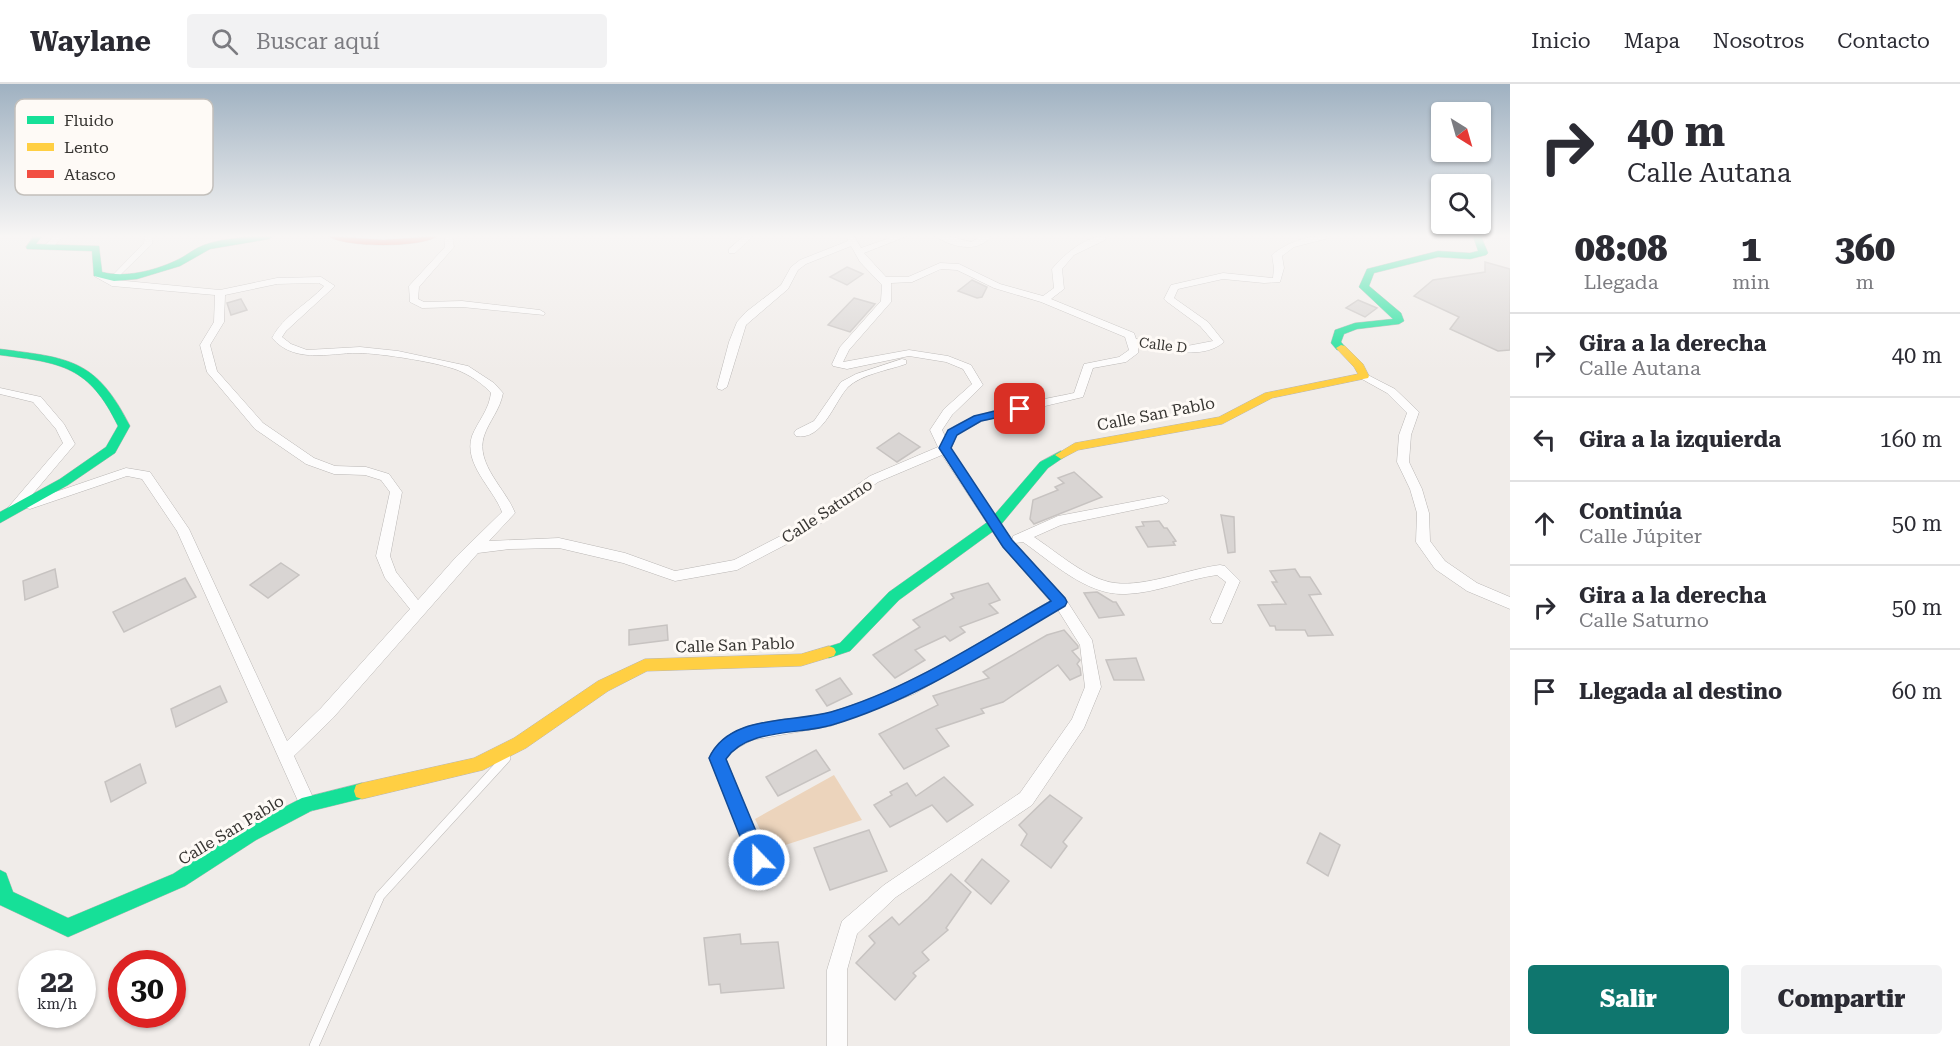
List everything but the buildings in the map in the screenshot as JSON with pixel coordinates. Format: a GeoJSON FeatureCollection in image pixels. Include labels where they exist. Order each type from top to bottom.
{"type":"FeatureCollection","features":[{"type":"Feature","properties":{"kind":"street"},"geometry":{"type":"LineString","coordinates":[[108,281],[220,292],[282,281]]}},
{"type":"Feature","properties":{"kind":"street"},"geometry":{"type":"LineString","coordinates":[[286,753],[327,713],[474,548],[509,513],[478,459],[477,440],[496,405],[497,393],[490,385],[464,368],[398,354],[360,350],[306,353],[287,346],[277,338],[282,327],[320,299],[330,286],[322,281]]}},
{"type":"Feature","properties":{"kind":"street"},"geometry":{"type":"LineString","coordinates":[[419,281],[414,286],[413,300],[422,305],[462,304],[540,313]]}},
{"type":"Feature","properties":{"kind":"street"},"geometry":{"type":"LineString","coordinates":[[722,387],[741,324],[750,314],[785,287],[788,281]]}},
{"type":"Feature","properties":{"kind":"street"},"geometry":{"type":"LineString","coordinates":[[837,1046],[837,970],[849,928],[890,891],[1026,799],[1078,723],[1093,687],[1087,644],[1060,602],[1007,543],[945,448],[936,430],[948,412],[978,385],[967,367],[948,359],[909,353],[847,366],[837,364],[844,349],[886,302],[887,284],[884,281]]}},
{"type":"Feature","properties":{"kind":"street"},"geometry":{"type":"LineString","coordinates":[[987,281],[1044,300],[1130,335],[1132,341]]}},
{"type":"Feature","properties":{"kind":"street"},"geometry":{"type":"LineString","coordinates":[[1044,300],[1059,289],[1058,281]]}},
{"type":"Feature","properties":{"kind":"street","name":"Calle D"},"geometry":{"type":"LineString","coordinates":[[1132,341],[1186,349],[1207,349],[1219,342],[1204,324],[1169,299],[1174,287],[1195,281]]}},
{"type":"Feature","properties":{"kind":"street","name":"Calle D"},"geometry":{"type":"LineString","coordinates":[[1253,281],[1263,283],[1273,281]]}},
{"type":"Feature","properties":{"kind":"street"},"geometry":{"type":"LineString","coordinates":[[1366,281],[1364,287],[1397,315],[1399,321],[1386,325],[1356,324],[1339,332],[1336,344],[1359,366],[1364,376],[1385,385],[1400,396],[1413,412],[1405,435],[1402,462],[1416,489],[1423,513],[1423,542],[1440,565],[1472,586],[1510,603]]}},
{"type":"Feature","properties":{"kind":"street"},"geometry":{"type":"LineString","coordinates":[[220,292],[219,322],[204,345],[212,372],[259,426],[310,461],[334,470],[366,471],[385,477],[396,492],[383,556],[390,574],[418,611]]}},
{"type":"Feature","properties":{"kind":"street","name":"Calle Saturno"},"geometry":{"type":"LineString","coordinates":[[474,548],[510,544],[559,543],[625,558],[675,576],[737,565],[801,531],[874,479],[945,448],[952,432],[978,418],[1079,395],[1088,366],[1122,360],[1134,351],[1132,341]]}},
{"type":"Feature","properties":{"kind":"street"},"geometry":{"type":"LineString","coordinates":[[0,352],[64,361],[83,372],[96,382],[115,403],[124,426],[111,450],[64,482],[5,515]]}},
{"type":"Feature","properties":{"kind":"street"},"geometry":{"type":"LineString","coordinates":[[800,433],[818,424],[844,384],[860,376],[924,355]]}},
{"type":"Feature","properties":{"kind":"street","name":"Calle San Pablo"},"geometry":{"type":"LineString","coordinates":[[0,879],[6,898],[69,928],[179,880],[250,834],[308,804],[477,765],[520,743],[603,686],[645,665],[801,660],[845,647],[894,596],[994,524],[1044,465],[1075,447],[1222,420],[1269,395],[1364,376]]}},
{"type":"Feature","properties":{"kind":"street"},"geometry":{"type":"LineString","coordinates":[[0,391],[38,399],[49,416],[66,431],[69,444],[5,515]]}},
{"type":"Feature","properties":{"kind":"street"},"geometry":{"type":"LineString","coordinates":[[5,515],[126,472],[146,475],[183,529],[308,804]]}},
{"type":"Feature","properties":{"kind":"street"},"geometry":{"type":"LineString","coordinates":[[1007,543],[1058,521],[1163,500]]}},
{"type":"Feature","properties":{"kind":"street"},"geometry":{"type":"LineString","coordinates":[[1024,537],[1098,585],[1123,590],[1195,573],[1220,570],[1233,581],[1217,619]]}},
{"type":"Feature","properties":{"kind":"street"},"geometry":{"type":"LineString","coordinates":[[767,881],[717,758],[726,746],[749,733],[831,719],[909,689],[1060,602]]}},
{"type":"Feature","properties":{"kind":"lane"},"geometry":{"type":"LineString","coordinates":[[314,1046],[380,896],[520,743]]}},
{"type":"Feature","properties":{"kind":"shaded area"},"geometry":{"type":"Polygon","coordinates":[[[834,775],[862,820],[770,850],[755,819],[834,775]]]}},
{"type":"Feature","properties":{"kind":"traffic: fast"},"geometry":{"type":"LineString","coordinates":[[1341,348],[1336,343],[1339,332],[1355,326],[1399,321],[1397,315],[1364,287],[1366,281]]}},
{"type":"Feature","properties":{"kind":"traffic: fast"},"geometry":{"type":"LineString","coordinates":[[0,352],[60,362],[89,376],[102,388],[124,426],[111,450],[64,482],[0,518]]}},
{"type":"Feature","properties":{"kind":"traffic: fast"},"geometry":{"type":"LineString","coordinates":[[829,652],[845,647],[894,596],[994,524],[1044,465],[1061,455]]}},
{"type":"Feature","properties":{"kind":"traffic: fast"},"geometry":{"type":"LineString","coordinates":[[0,879],[6,898],[68,928],[179,880],[250,834],[308,804],[362,791]]}},
{"type":"Feature","properties":{"kind":"traffic: slow"},"geometry":{"type":"LineString","coordinates":[[1061,455],[1075,447],[1222,420],[1269,395],[1364,376],[1359,366],[1341,348]]}},
{"type":"Feature","properties":{"kind":"traffic: slow"},"geometry":{"type":"LineString","coordinates":[[362,791],[477,765],[520,743],[603,686],[645,665],[801,660],[829,652]]}},
{"type":"Feature","properties":{"kind":"route"},"geometry":{"type":"LineString","coordinates":[[759,860],[717,758],[726,746],[749,733],[831,719],[909,689],[1060,602],[1007,543],[948,456],[945,448],[952,432],[978,418],[1020,409]]}}]}
